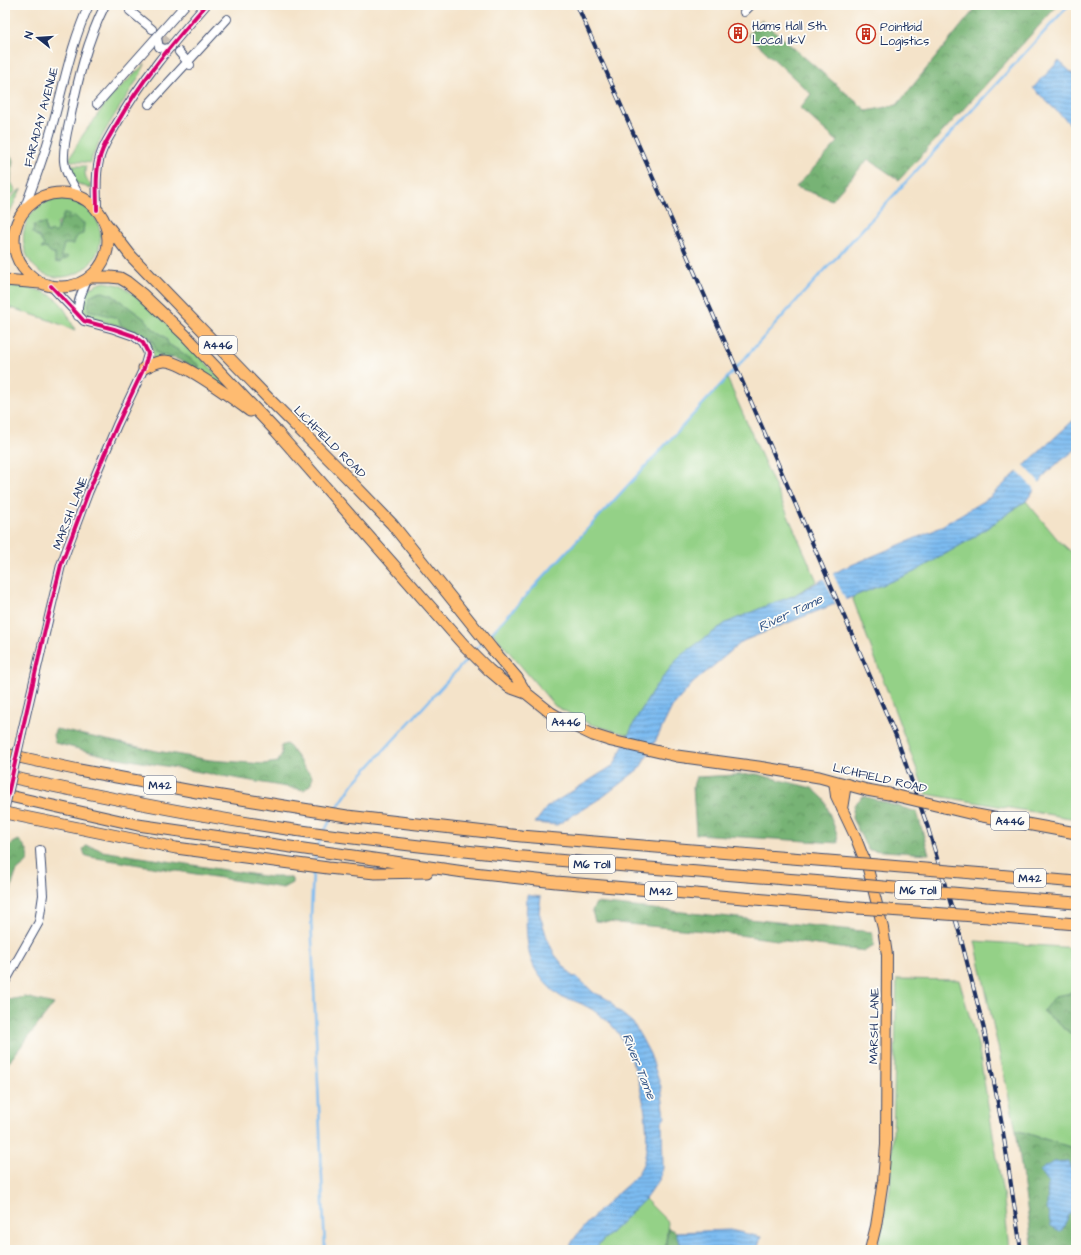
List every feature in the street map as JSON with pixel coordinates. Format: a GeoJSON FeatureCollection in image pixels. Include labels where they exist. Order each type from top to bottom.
{"type":"FeatureCollection","features":[{"type":"Feature","properties":{"kind":"highway"},"geometry":{"type":"LineString","coordinates":[[5,280],[62,287],[75,285],[89,278],[101,264],[107,248],[108,239],[104,221],[97,210],[89,202],[72,194],[54,193],[35,201],[23,212],[16,226],[14,248],[18,258],[28,274],[47,285]]}},
{"type":"Feature","properties":{"kind":"highway","name":"LICHFIELD ROAD"},"geometry":{"type":"LineString","coordinates":[[104,221],[132,256],[268,398],[392,524],[478,632],[518,678],[526,693]]}},
{"type":"Feature","properties":{"kind":"highway"},"geometry":{"type":"LineString","coordinates":[[5,237],[16,226]]}},
{"type":"Feature","properties":{"kind":"highway","name":"LICHFIELD ROAD"},"geometry":{"type":"LineString","coordinates":[[89,278],[120,278],[142,294],[185,335],[276,431],[465,646],[509,687],[526,693],[551,713],[570,724],[612,741],[677,756],[820,777],[977,815],[1076,833]]}},
{"type":"Feature","properties":{"kind":"highway"},"geometry":{"type":"LineString","coordinates":[[144,368],[165,361],[176,364],[233,398],[276,431]]}},
{"type":"Feature","properties":{"kind":"highway","name":"M42"},"geometry":{"type":"LineString","coordinates":[[5,754],[93,773],[316,812],[347,816],[521,836],[1076,882]]}},
{"type":"Feature","properties":{"kind":"highway","name":"M6 Toll"},"geometry":{"type":"LineString","coordinates":[[5,776],[162,808],[307,831],[466,851],[1076,903]]}},
{"type":"Feature","properties":{"kind":"highway","name":"M42"},"geometry":{"type":"LineString","coordinates":[[5,795],[138,825],[464,872],[556,882],[858,908],[1076,924]]}},
{"type":"Feature","properties":{"kind":"highway"},"geometry":{"type":"LineString","coordinates":[[5,813],[62,826],[176,848],[328,868],[375,873],[464,872]]}},
{"type":"Feature","properties":{"kind":"main road","name":"MARSH LANE"},"geometry":{"type":"LineString","coordinates":[[834,781],[836,796],[855,836],[868,870],[883,928],[887,955],[886,1145],[883,1180],[876,1226],[870,1250]]}},
{"type":"Feature","properties":{"kind":"main road"},"geometry":{"type":"LineString","coordinates":[[842,809],[846,784]]}},
{"type":"Feature","properties":{"kind":"street","name":"FARADAY AVENUE"},"geometry":{"type":"LineString","coordinates":[[23,212],[51,133],[70,56],[80,24],[89,5]]}},
{"type":"Feature","properties":{"kind":"street"},"geometry":{"type":"LineString","coordinates":[[80,197],[69,178],[64,162],[65,148],[83,59],[96,22],[105,5]]}},
{"type":"Feature","properties":{"kind":"street"},"geometry":{"type":"LineString","coordinates":[[97,104],[155,32],[184,5]]}},
{"type":"Feature","properties":{"kind":"street"},"geometry":{"type":"LineString","coordinates":[[97,210],[96,183],[98,161],[102,149],[131,99],[150,71],[206,5]]}},
{"type":"Feature","properties":{"kind":"street"},"geometry":{"type":"LineString","coordinates":[[744,12],[751,5]]}},
{"type":"Feature","properties":{"kind":"street"},"geometry":{"type":"LineString","coordinates":[[130,11],[155,32],[160,47],[165,49],[171,47]]}},
{"type":"Feature","properties":{"kind":"street"},"geometry":{"type":"LineString","coordinates":[[149,104],[189,63],[227,19]]}},
{"type":"Feature","properties":{"kind":"street"},"geometry":{"type":"LineString","coordinates":[[179,52],[189,63]]}},
{"type":"Feature","properties":{"kind":"street"},"geometry":{"type":"LineString","coordinates":[[78,316],[78,299],[89,278]]}},
{"type":"Feature","properties":{"kind":"street","name":"MARSH LANE"},"geometry":{"type":"LineString","coordinates":[[5,807],[61,565],[88,493],[147,360],[147,351],[143,343],[134,336],[84,321],[47,285]]}},
{"type":"Feature","properties":{"kind":"street"},"geometry":{"type":"LineString","coordinates":[[5,982],[39,922],[43,895],[40,850]]}},
{"type":"Feature","properties":{"kind":"green space"},"geometry":{"type":"Polygon","coordinates":[[[978,5],[1058,5],[899,180],[868,159],[832,200],[796,187],[838,142],[800,108],[811,94],[748,35],[761,20],[867,111],[897,105],[978,5]]]}},
{"type":"Feature","properties":{"kind":"green space"},"geometry":{"type":"Polygon","coordinates":[[[145,64],[138,79],[113,117],[90,163],[69,160],[80,139],[111,96],[145,64]]]}},
{"type":"Feature","properties":{"kind":"green space"},"geometry":{"type":"Polygon","coordinates":[[[5,148],[13,159],[11,182],[5,184],[5,148]]]}},
{"type":"Feature","properties":{"kind":"green space"},"geometry":{"type":"Polygon","coordinates":[[[68,163],[75,166],[86,166],[86,176],[91,185],[91,189],[74,182],[68,163]]]}},
{"type":"Feature","properties":{"kind":"green space"},"geometry":{"type":"Polygon","coordinates":[[[11,182],[16,191],[5,199],[5,184],[11,182]]]}},
{"type":"Feature","properties":{"kind":"green space"},"geometry":{"type":"Polygon","coordinates":[[[21,189],[5,222],[5,203],[21,189]]]}},
{"type":"Feature","properties":{"kind":"green space"},"geometry":{"type":"Polygon","coordinates":[[[57,198],[67,199],[76,202],[91,212],[100,228],[101,238],[99,248],[93,260],[83,270],[75,274],[57,277],[42,273],[31,262],[25,249],[24,233],[28,219],[39,206],[57,198]],[[70,215],[62,219],[57,224],[57,231],[54,233],[46,232],[45,223],[34,225],[33,233],[39,237],[44,245],[55,254],[55,257],[62,260],[67,259],[60,256],[64,244],[75,240],[84,223],[75,216],[70,219],[67,218],[70,215]]]}},
{"type":"Feature","properties":{"kind":"green space"},"geometry":{"type":"Polygon","coordinates":[[[64,213],[70,215],[68,218],[70,219],[75,216],[84,223],[83,234],[77,237],[74,244],[64,244],[61,256],[62,258],[66,256],[68,257],[60,263],[55,262],[55,254],[50,252],[47,248],[41,249],[44,245],[39,237],[33,233],[34,225],[45,223],[46,232],[49,233],[52,231],[54,233],[57,231],[64,213]]]}},
{"type":"Feature","properties":{"kind":"green space"},"geometry":{"type":"Polygon","coordinates":[[[105,282],[120,285],[136,296],[171,327],[236,394],[191,366],[197,368],[200,366],[168,344],[165,337],[153,329],[146,320],[112,295],[117,318],[123,327],[93,318],[88,314],[81,305],[86,290],[105,282]]]}},
{"type":"Feature","properties":{"kind":"green space"},"geometry":{"type":"Polygon","coordinates":[[[5,286],[29,288],[45,292],[52,296],[63,307],[75,330],[5,306],[5,286]]]}},
{"type":"Feature","properties":{"kind":"green space"},"geometry":{"type":"Polygon","coordinates":[[[103,292],[112,295],[146,320],[153,329],[165,337],[168,344],[200,366],[197,368],[174,358],[157,353],[151,339],[148,337],[128,330],[121,325],[117,318],[88,310],[90,296],[95,293],[103,292]]]}},
{"type":"Feature","properties":{"kind":"green space"},"geometry":{"type":"Polygon","coordinates":[[[136,331],[150,339],[157,353],[174,358],[152,361],[153,356],[151,347],[136,331]]]}},
{"type":"Feature","properties":{"kind":"green space"},"geometry":{"type":"Polygon","coordinates":[[[727,378],[817,581],[793,596],[726,623],[656,686],[636,719],[629,735],[590,724],[555,706],[492,632],[727,378]]]}},
{"type":"Feature","properties":{"kind":"green space"},"geometry":{"type":"Polygon","coordinates":[[[1026,501],[1059,541],[1076,556],[1076,819],[926,794],[852,597],[914,572],[971,539],[1026,501]]]}},
{"type":"Feature","properties":{"kind":"green space"},"geometry":{"type":"Polygon","coordinates":[[[56,729],[157,751],[210,760],[264,764],[278,762],[282,753],[281,746],[286,744],[290,747],[306,770],[311,774],[311,784],[304,790],[107,756],[55,743],[53,735],[56,729]]]}},
{"type":"Feature","properties":{"kind":"green space"},"geometry":{"type":"Polygon","coordinates":[[[756,774],[812,788],[824,799],[837,834],[838,843],[696,834],[693,786],[696,777],[756,774]]]}},
{"type":"Feature","properties":{"kind":"green space"},"geometry":{"type":"Polygon","coordinates":[[[863,796],[917,812],[929,854],[868,850],[852,818],[854,805],[863,796]]]}},
{"type":"Feature","properties":{"kind":"green space"},"geometry":{"type":"Polygon","coordinates":[[[19,840],[25,846],[28,860],[16,873],[5,913],[5,853],[13,843],[19,840]]]}},
{"type":"Feature","properties":{"kind":"green space"},"geometry":{"type":"Polygon","coordinates":[[[86,846],[102,851],[270,877],[290,877],[292,879],[292,883],[283,888],[90,857],[85,855],[83,849],[86,846]]]}},
{"type":"Feature","properties":{"kind":"green space"},"geometry":{"type":"Polygon","coordinates":[[[596,903],[872,932],[874,945],[865,951],[714,932],[595,921],[592,911],[596,903]]]}},
{"type":"Feature","properties":{"kind":"green space"},"geometry":{"type":"Polygon","coordinates":[[[975,941],[1076,948],[1076,994],[1072,993],[1043,1011],[1076,1038],[1076,1149],[1016,1130],[975,941]]]}},
{"type":"Feature","properties":{"kind":"green space"},"geometry":{"type":"Polygon","coordinates":[[[897,979],[959,980],[978,1045],[1004,1200],[1009,1250],[877,1250],[890,1189],[893,1136],[897,979]]]}},
{"type":"Feature","properties":{"kind":"green space"},"geometry":{"type":"Polygon","coordinates":[[[1072,993],[1076,994],[1076,1038],[1043,1011],[1055,996],[1072,993]]]}},
{"type":"Feature","properties":{"kind":"green space"},"geometry":{"type":"Polygon","coordinates":[[[25,997],[54,1004],[5,1067],[5,1004],[7,1000],[25,997]]]}},
{"type":"Feature","properties":{"kind":"green space"},"geometry":{"type":"Polygon","coordinates":[[[1016,1130],[1076,1149],[1076,1250],[1033,1250],[1016,1130]]]}},
{"type":"Feature","properties":{"kind":"green space"},"geometry":{"type":"Polygon","coordinates":[[[645,1199],[668,1222],[665,1250],[593,1250],[645,1199]]]}},
{"type":"Feature","properties":{"kind":"green space"},"geometry":{"type":"Polygon","coordinates":[[[668,1228],[676,1232],[681,1250],[665,1250],[668,1228]]]}},
{"type":"Feature","properties":{"kind":"water"},"geometry":{"type":"Polygon","coordinates":[[[1059,61],[1076,77],[1075,129],[1033,88],[1059,61]]]}},
{"type":"Feature","properties":{"kind":"water","name":"River Tame"},"geometry":{"type":"Polygon","coordinates":[[[1076,418],[1076,449],[1048,471],[1026,501],[971,539],[914,572],[743,641],[693,683],[672,707],[640,768],[604,796],[557,825],[535,823],[547,807],[614,765],[636,719],[656,686],[680,656],[726,623],[793,596],[842,569],[935,530],[990,497],[1076,418]]]}},
{"type":"Feature","properties":{"kind":"water","name":"River Tame"},"geometry":{"type":"Polygon","coordinates":[[[527,895],[541,897],[539,912],[548,941],[555,955],[572,976],[578,978],[594,993],[610,1001],[616,1009],[633,1023],[650,1054],[661,1087],[665,1117],[662,1122],[663,1168],[659,1180],[645,1199],[593,1250],[568,1250],[577,1235],[597,1212],[640,1171],[644,1161],[647,1131],[642,1095],[632,1060],[616,1030],[593,1010],[578,1002],[559,996],[548,986],[537,972],[530,955],[528,945],[526,924],[527,895]]]}},
{"type":"Feature","properties":{"kind":"water"},"geometry":{"type":"Polygon","coordinates":[[[1068,1161],[1076,1176],[1076,1212],[1069,1215],[1061,1232],[1051,1226],[1047,1208],[1048,1183],[1040,1171],[1053,1162],[1068,1161]]]}},
{"type":"Feature","properties":{"kind":"water"},"geometry":{"type":"Polygon","coordinates":[[[730,1230],[761,1237],[757,1250],[681,1250],[676,1232],[730,1230]]]}},
{"type":"Feature","properties":{"kind":"pier"},"geometry":{"type":"Polygon","coordinates":[[[1023,464],[1041,484],[1036,491],[1016,470],[1023,464]]]}},
{"type":"Feature","properties":{"kind":"pier"},"geometry":{"type":"Polygon","coordinates":[[[832,572],[846,601],[836,605],[823,576],[832,572]]]}},
{"type":"Feature","properties":{"kind":"waterway"},"geometry":{"type":"LineString","coordinates":[[487,638],[1069,5]]}},
{"type":"Feature","properties":{"kind":"waterway"},"geometry":{"type":"LineString","coordinates":[[474,651],[483,642]]}},
{"type":"Feature","properties":{"kind":"waterway"},"geometry":{"type":"LineString","coordinates":[[335,811],[353,784],[471,655]]}},
{"type":"Feature","properties":{"kind":"waterway"},"geometry":{"type":"LineString","coordinates":[[324,832],[332,817]]}},
{"type":"Feature","properties":{"kind":"waterway"},"geometry":{"type":"LineString","coordinates":[[317,848],[321,836]]}},
{"type":"Feature","properties":{"kind":"waterway"},"geometry":{"type":"LineString","coordinates":[[314,864],[316,853]]}},
{"type":"Feature","properties":{"kind":"waterway"},"geometry":{"type":"LineString","coordinates":[[313,869],[311,916],[325,1250]]}},
{"type":"Feature","properties":{"kind":"tunnel"},"geometry":{"type":"LineString","coordinates":[[152,29],[179,52]]}},
{"type":"Feature","properties":{"kind":"railway"},"geometry":{"type":"LineString","coordinates":[[577,5],[896,736],[928,828],[960,935],[984,1029],[1002,1125],[1021,1250]]}},
{"type":"Feature","properties":{"kind":"cycle path"},"geometry":{"type":"LineString","coordinates":[[97,210],[97,173],[100,156],[106,142],[136,92],[169,48],[206,5]]}},
{"type":"Feature","properties":{"kind":"cycle path"},"geometry":{"type":"LineString","coordinates":[[5,807],[61,565],[88,493],[117,425],[144,368],[148,354],[143,343],[134,336],[84,321],[51,286]]}},
{"type":"Feature","properties":{"kind":"place","name":"Hams Hall Sth. Local 11kV"},"geometry":{"type":"Point","coordinates":[738,33]}},
{"type":"Feature","properties":{"kind":"place","name":"Pointbid Logistics"},"geometry":{"type":"Point","coordinates":[866,34]}}]}
